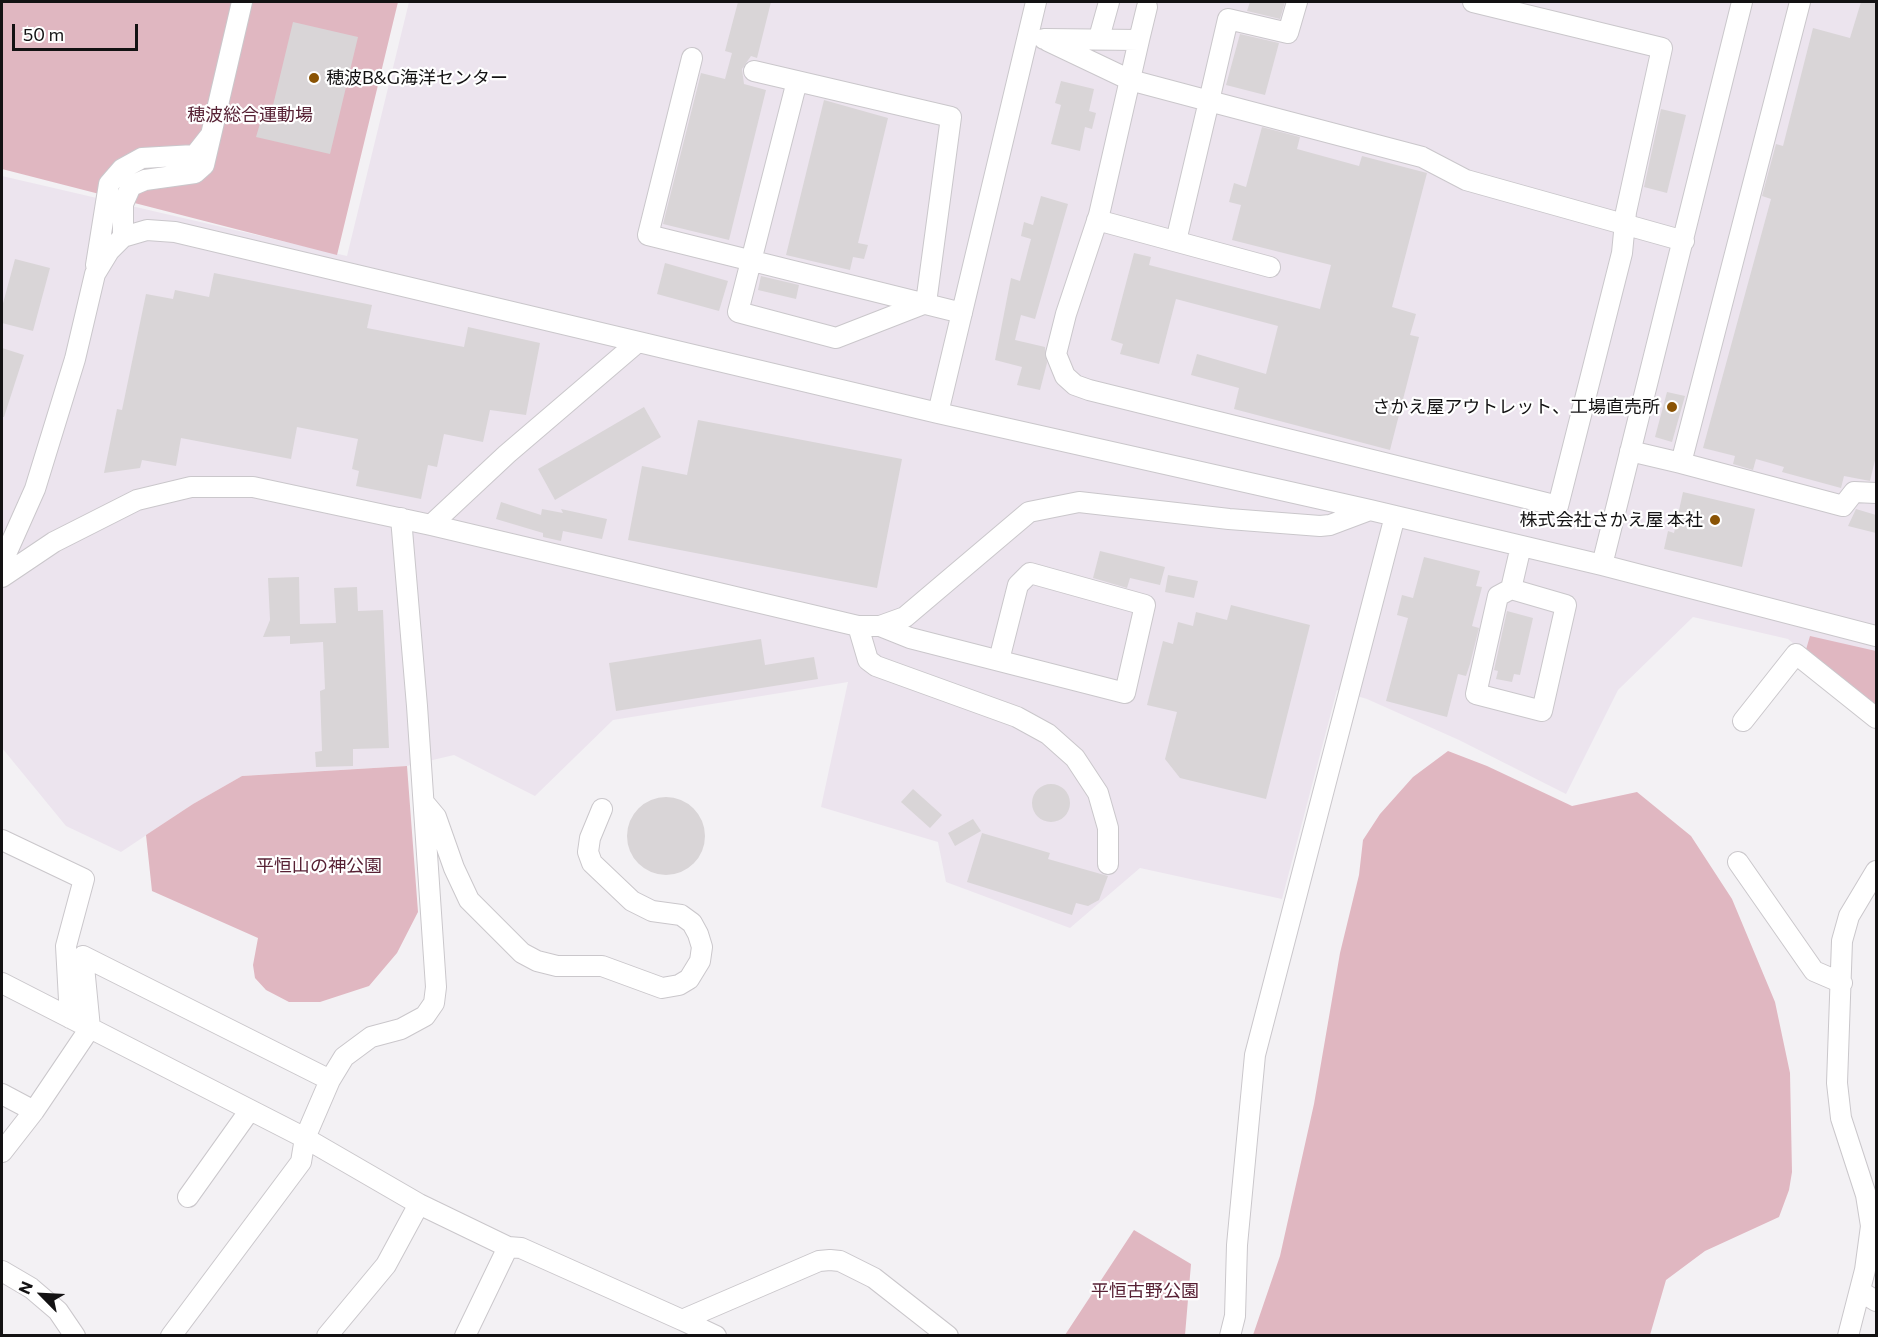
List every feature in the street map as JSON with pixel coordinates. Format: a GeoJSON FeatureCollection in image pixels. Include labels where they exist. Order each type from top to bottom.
{"type":"FeatureCollection","features":[{"type":"Feature","properties":{"kind":"street"},"geometry":{"type":"LineString","coordinates":[[123,237],[123,204],[131,186],[145,180],[195,173],[204,165],[242,2]]}},
{"type":"Feature","properties":{"kind":"street"},"geometry":{"type":"LineString","coordinates":[[938,412],[962,313],[1036,37],[1036,2]]}},
{"type":"Feature","properties":{"kind":"street"},"geometry":{"type":"LineString","coordinates":[[1099,38],[1109,2]]}},
{"type":"Feature","properties":{"kind":"street"},"geometry":{"type":"LineString","coordinates":[[1176,242],[1228,20],[1288,33],[1297,2]]}},
{"type":"Feature","properties":{"kind":"street"},"geometry":{"type":"LineString","coordinates":[[1147,7],[1097,220],[1066,314],[1056,354],[1059,366],[1075,385],[1089,390],[1558,506],[1622,253],[1625,225],[1662,48],[1473,2]]}},
{"type":"Feature","properties":{"kind":"street"},"geometry":{"type":"LineString","coordinates":[[1602,564],[1742,2]]}},
{"type":"Feature","properties":{"kind":"street"},"geometry":{"type":"LineString","coordinates":[[1681,463],[1800,2]]}},
{"type":"Feature","properties":{"kind":"street"},"geometry":{"type":"LineString","coordinates":[[1036,37],[1139,40]]}},
{"type":"Feature","properties":{"kind":"street"},"geometry":{"type":"LineString","coordinates":[[1036,37],[1130,80],[1422,157],[1466,180],[1684,241]]}},
{"type":"Feature","properties":{"kind":"street"},"geometry":{"type":"LineString","coordinates":[[692,58],[648,235],[962,313]]}},
{"type":"Feature","properties":{"kind":"street"},"geometry":{"type":"LineString","coordinates":[[754,71],[951,117],[926,303]]}},
{"type":"Feature","properties":{"kind":"street"},"geometry":{"type":"LineString","coordinates":[[797,81],[738,312],[836,338],[926,303]]}},
{"type":"Feature","properties":{"kind":"street"},"geometry":{"type":"LineString","coordinates":[[2,563],[35,489],[75,359],[95,274],[109,184],[122,169],[142,158],[195,155],[210,136]]}},
{"type":"Feature","properties":{"kind":"street"},"geometry":{"type":"LineString","coordinates":[[1097,220],[1270,267]]}},
{"type":"Feature","properties":{"kind":"street"},"geometry":{"type":"LineString","coordinates":[[95,274],[109,251],[123,237],[147,230],[175,232],[938,412],[1602,564],[1876,636]]}},
{"type":"Feature","properties":{"kind":"street"},"geometry":{"type":"LineString","coordinates":[[431,525],[507,454],[638,342]]}},
{"type":"Feature","properties":{"kind":"street"},"geometry":{"type":"LineString","coordinates":[[1630,451],[1843,506],[1854,492],[1876,493]]}},
{"type":"Feature","properties":{"kind":"street"},"geometry":{"type":"LineString","coordinates":[[2,577],[54,542],[137,500],[191,488],[252,487],[401,518],[858,626],[880,626],[905,617],[1029,512],[1079,502],[1320,526],[1370,510]]}},
{"type":"Feature","properties":{"kind":"street"},"geometry":{"type":"LineString","coordinates":[[1230,1335],[1235,1316],[1238,1234],[1255,1054],[1395,516]]}},
{"type":"Feature","properties":{"kind":"street"},"geometry":{"type":"LineString","coordinates":[[171,1335],[301,1162],[305,1138],[330,1080],[345,1057],[371,1037],[401,1029],[426,1016],[435,1003],[436,987],[424,803],[401,518]]}},
{"type":"Feature","properties":{"kind":"street"},"geometry":{"type":"LineString","coordinates":[[1511,589],[1566,606],[1542,711],[1476,694],[1498,596],[1511,589],[1521,546]]}},
{"type":"Feature","properties":{"kind":"street"},"geometry":{"type":"LineString","coordinates":[[880,626],[910,638],[1125,693],[1145,605],[1030,573],[1018,585],[999,660]]}},
{"type":"Feature","properties":{"kind":"street"},"geometry":{"type":"LineString","coordinates":[[858,626],[868,660],[876,666],[1017,717],[1048,735],[1075,758],[1098,793],[1108,828],[1108,864]]}},
{"type":"Feature","properties":{"kind":"street"},"geometry":{"type":"LineString","coordinates":[[1743,722],[1796,654],[1876,718]]}},
{"type":"Feature","properties":{"kind":"street"},"geometry":{"type":"LineString","coordinates":[[424,803],[436,817],[454,868],[469,900],[522,952],[537,962],[557,966],[602,966],[662,988],[679,985],[689,979],[700,961],[702,947],[698,934],[692,923],[681,915],[652,911],[632,901],[592,863],[588,852],[590,838],[602,809]]}},
{"type":"Feature","properties":{"kind":"street"},"geometry":{"type":"LineString","coordinates":[[2,840],[84,879],[66,946],[70,1018]]}},
{"type":"Feature","properties":{"kind":"street"},"geometry":{"type":"LineString","coordinates":[[1738,862],[1814,971],[1842,983]]}},
{"type":"Feature","properties":{"kind":"street"},"geometry":{"type":"LineString","coordinates":[[1848,1335],[1860,1291],[1871,1226],[1866,1195],[1841,1118],[1837,1083],[1842,941],[1849,916],[1876,871]]}},
{"type":"Feature","properties":{"kind":"street"},"geometry":{"type":"LineString","coordinates":[[2,1152],[34,1111],[90,1028],[83,956],[330,1080]]}},
{"type":"Feature","properties":{"kind":"street"},"geometry":{"type":"LineString","coordinates":[[2,983],[305,1138],[419,1204],[508,1247],[521,1248],[716,1335]]}},
{"type":"Feature","properties":{"kind":"street"},"geometry":{"type":"LineString","coordinates":[[2,1094],[34,1111]]}},
{"type":"Feature","properties":{"kind":"street"},"geometry":{"type":"LineString","coordinates":[[188,1197],[250,1110]]}},
{"type":"Feature","properties":{"kind":"street"},"geometry":{"type":"LineString","coordinates":[[327,1335],[386,1264],[419,1204]]}},
{"type":"Feature","properties":{"kind":"street"},"geometry":{"type":"LineString","coordinates":[[465,1335],[508,1247]]}},
{"type":"Feature","properties":{"kind":"street"},"geometry":{"type":"LineString","coordinates":[[682,1320],[819,1262],[830,1260],[840,1261],[874,1278],[948,1335]]}},
{"type":"Feature","properties":{"kind":"street"},"geometry":{"type":"LineString","coordinates":[[2,1271],[31,1288],[58,1311],[75,1335]]}},
{"type":"Feature","properties":{"kind":"street"},"geometry":{"type":"LineString","coordinates":[[1860,1291],[1876,1301]]}},
{"type":"Feature","properties":{"kind":"shaded area"},"geometry":{"type":"Polygon","coordinates":[[[409,2],[1876,2],[1876,711],[1788,639],[1693,617],[1618,690],[1566,794],[1459,740],[1367,699],[1337,690],[1282,899],[1140,868],[1070,928],[946,882],[938,842],[821,807],[848,682],[613,720],[535,796],[454,755],[407,766],[242,776],[193,804],[121,852],[66,826],[2,748],[2,176],[347,256],[409,2]]]}},
{"type":"Feature","properties":{"kind":"green space","name":"穂波総合運動場"},"geometry":{"type":"Polygon","coordinates":[[[2,2],[398,2],[337,255],[2,169],[2,2]]]}},
{"type":"Feature","properties":{"kind":"green space"},"geometry":{"type":"Polygon","coordinates":[[[1810,636],[1876,651],[1876,711],[1805,653],[1810,636]]]}},
{"type":"Feature","properties":{"kind":"green space"},"geometry":{"type":"Polygon","coordinates":[[[1448,751],[1487,766],[1572,806],[1637,792],[1691,836],[1732,899],[1775,1002],[1790,1073],[1792,1172],[1789,1190],[1779,1217],[1705,1251],[1666,1280],[1650,1335],[1253,1335],[1280,1256],[1314,1104],[1340,953],[1359,875],[1363,840],[1380,814],[1413,777],[1448,751]]]}},
{"type":"Feature","properties":{"kind":"green space","name":"平恒山の神公園"},"geometry":{"type":"Polygon","coordinates":[[[407,766],[418,912],[397,953],[369,986],[320,1002],[289,1002],[266,990],[255,978],[253,965],[258,938],[152,891],[146,835],[193,804],[242,776],[407,766]]]}},
{"type":"Feature","properties":{"kind":"green space","name":"平恒古野公園"},"geometry":{"type":"Polygon","coordinates":[[[1134,1230],[1191,1264],[1185,1335],[1065,1335],[1134,1230]]]}},
{"type":"Feature","properties":{"kind":"building"},"geometry":{"type":"Polygon","coordinates":[[[738,2],[771,2],[757,58],[751,56],[742,69],[744,84],[766,90],[729,240],[663,224],[701,73],[725,79],[732,53],[725,51],[738,2]]]}},
{"type":"Feature","properties":{"kind":"building"},"geometry":{"type":"Polygon","coordinates":[[[1250,2],[1285,2],[1280,19],[1247,11],[1250,2]]]}},
{"type":"Feature","properties":{"kind":"building"},"geometry":{"type":"Polygon","coordinates":[[[1861,2],[1876,2],[1876,456],[1870,481],[1844,476],[1841,488],[1782,472],[1784,467],[1756,459],[1753,470],[1733,464],[1735,456],[1703,448],[1771,199],[1762,196],[1776,144],[1783,146],[1813,28],[1850,38],[1861,2]]]}},
{"type":"Feature","properties":{"kind":"building","name":"穂波B&G海洋センター"},"geometry":{"type":"Polygon","coordinates":[[[293,22],[358,37],[330,154],[256,137],[261,120],[269,122],[293,22]]]}},
{"type":"Feature","properties":{"kind":"building"},"geometry":{"type":"Polygon","coordinates":[[[1240,34],[1279,43],[1265,95],[1226,85],[1240,34]]]}},
{"type":"Feature","properties":{"kind":"building"},"geometry":{"type":"Polygon","coordinates":[[[1061,81],[1094,89],[1089,111],[1096,113],[1092,129],[1085,127],[1080,151],[1051,144],[1061,105],[1055,103],[1061,81]]]}},
{"type":"Feature","properties":{"kind":"building"},"geometry":{"type":"Polygon","coordinates":[[[824,100],[888,118],[858,243],[868,245],[864,259],[853,257],[850,270],[786,255],[824,100]]]}},
{"type":"Feature","properties":{"kind":"building"},"geometry":{"type":"Polygon","coordinates":[[[1661,109],[1686,115],[1667,193],[1644,187],[1661,109]]]}},
{"type":"Feature","properties":{"kind":"building"},"geometry":{"type":"Polygon","coordinates":[[[1262,127],[1300,137],[1297,149],[1359,166],[1362,156],[1427,173],[1392,307],[1416,314],[1410,335],[1419,337],[1390,450],[1234,409],[1239,388],[1191,375],[1197,354],[1266,374],[1278,326],[1176,299],[1159,364],[1120,354],[1123,344],[1111,340],[1134,253],[1151,257],[1149,265],[1320,309],[1331,265],[1232,240],[1241,205],[1229,202],[1234,183],[1246,187],[1262,127]]]}},
{"type":"Feature","properties":{"kind":"building"},"geometry":{"type":"Polygon","coordinates":[[[1041,196],[1068,204],[1035,319],[1021,315],[1015,340],[1045,347],[1047,363],[1040,390],[1017,385],[1022,367],[995,360],[1011,278],[1020,281],[1031,239],[1021,236],[1024,222],[1033,225],[1041,196]]]}},
{"type":"Feature","properties":{"kind":"building"},"geometry":{"type":"Polygon","coordinates":[[[15,259],[50,268],[33,331],[2,323],[2,307],[15,259]]]}},
{"type":"Feature","properties":{"kind":"building"},"geometry":{"type":"Polygon","coordinates":[[[665,263],[728,281],[719,311],[657,294],[665,263]]]}},
{"type":"Feature","properties":{"kind":"building"},"geometry":{"type":"Polygon","coordinates":[[[214,273],[372,305],[367,328],[464,347],[468,327],[540,343],[526,415],[490,410],[483,442],[444,434],[437,467],[428,465],[421,499],[356,486],[359,471],[352,469],[358,439],[297,427],[291,459],[181,438],[176,466],[142,460],[140,468],[104,473],[117,409],[122,410],[146,294],[173,299],[175,290],[209,297],[214,273]]]}},
{"type":"Feature","properties":{"kind":"building"},"geometry":{"type":"Polygon","coordinates":[[[761,276],[799,285],[796,299],[758,290],[761,276]]]}},
{"type":"Feature","properties":{"kind":"building"},"geometry":{"type":"Polygon","coordinates":[[[2,348],[24,355],[4,417],[2,417],[2,348]]]}},
{"type":"Feature","properties":{"kind":"building","name":"さかえ屋アウトレット、工場直売所"},"geometry":{"type":"Polygon","coordinates":[[[1667,392],[1685,396],[1672,442],[1655,437],[1667,392]]]}},
{"type":"Feature","properties":{"kind":"building"},"geometry":{"type":"Polygon","coordinates":[[[644,407],[661,437],[555,500],[538,469],[644,407]]]}},
{"type":"Feature","properties":{"kind":"building"},"geometry":{"type":"Polygon","coordinates":[[[698,420],[902,459],[877,588],[628,540],[642,466],[687,475],[698,420]]]}},
{"type":"Feature","properties":{"kind":"building","name":"株式会社さかえ屋 本社"},"geometry":{"type":"Polygon","coordinates":[[[1683,492],[1755,509],[1742,567],[1664,549],[1668,531],[1674,533],[1683,492]]]}},
{"type":"Feature","properties":{"kind":"building"},"geometry":{"type":"Polygon","coordinates":[[[501,502],[541,515],[542,509],[563,513],[561,509],[607,519],[602,539],[563,531],[561,541],[543,537],[543,533],[496,519],[501,502]]]}},
{"type":"Feature","properties":{"kind":"building"},"geometry":{"type":"Polygon","coordinates":[[[1856,509],[1876,515],[1876,533],[1848,526],[1856,509]]]}},
{"type":"Feature","properties":{"kind":"building"},"geometry":{"type":"Polygon","coordinates":[[[1100,551],[1165,567],[1160,585],[1130,578],[1127,588],[1093,578],[1100,551]]]}},
{"type":"Feature","properties":{"kind":"building"},"geometry":{"type":"Polygon","coordinates":[[[1424,557],[1480,571],[1476,586],[1482,587],[1472,626],[1479,628],[1466,676],[1458,674],[1447,717],[1386,701],[1408,618],[1397,615],[1402,595],[1413,598],[1424,557]]]}},
{"type":"Feature","properties":{"kind":"building"},"geometry":{"type":"Polygon","coordinates":[[[1168,575],[1198,581],[1194,598],[1165,592],[1168,575]]]}},
{"type":"Feature","properties":{"kind":"building"},"geometry":{"type":"Polygon","coordinates":[[[299,577],[300,624],[336,623],[334,588],[357,587],[358,611],[383,610],[389,748],[353,749],[353,766],[316,767],[315,752],[322,751],[320,691],[325,689],[323,642],[290,644],[290,636],[263,637],[270,620],[268,578],[299,577]]]}},
{"type":"Feature","properties":{"kind":"building"},"geometry":{"type":"Polygon","coordinates":[[[1231,605],[1310,625],[1266,799],[1180,778],[1165,759],[1177,712],[1147,705],[1163,641],[1173,644],[1178,622],[1193,626],[1196,612],[1227,620],[1231,605]]]}},
{"type":"Feature","properties":{"kind":"building"},"geometry":{"type":"Polygon","coordinates":[[[1507,611],[1533,618],[1520,675],[1514,674],[1512,682],[1496,679],[1498,671],[1494,670],[1507,611]]]}},
{"type":"Feature","properties":{"kind":"building"},"geometry":{"type":"Polygon","coordinates":[[[761,639],[765,665],[814,657],[818,679],[616,711],[609,663],[761,639]]]}},
{"type":"Feature","properties":{"kind":"building"},"geometry":{"type":"Polygon","coordinates":[[[1051,784],[1065,789],[1070,803],[1065,817],[1051,822],[1037,817],[1032,803],[1037,789],[1051,784]]]}},
{"type":"Feature","properties":{"kind":"building"},"geometry":{"type":"Polygon","coordinates":[[[913,789],[942,815],[930,828],[901,802],[913,789]]]}},
{"type":"Feature","properties":{"kind":"building"},"geometry":{"type":"Polygon","coordinates":[[[666,797],[681,800],[698,814],[705,836],[702,851],[688,868],[666,875],[651,872],[634,858],[627,836],[630,821],[644,804],[666,797]]]}},
{"type":"Feature","properties":{"kind":"building"},"geometry":{"type":"Polygon","coordinates":[[[973,819],[981,831],[955,846],[948,833],[973,819]]]}},
{"type":"Feature","properties":{"kind":"building"},"geometry":{"type":"Polygon","coordinates":[[[982,833],[1050,853],[1048,859],[1108,876],[1099,900],[1088,906],[1076,903],[1072,915],[967,882],[982,833]]]}},
{"type":"Feature","properties":{"kind":"place","name":"穂波B&G海洋センター"},"geometry":{"type":"Point","coordinates":[314,78]}},
{"type":"Feature","properties":{"kind":"place","name":"さかえ屋アウトレット、工場直売所"},"geometry":{"type":"Point","coordinates":[1672,407]}},
{"type":"Feature","properties":{"kind":"place","name":"株式会社さかえ屋 本社"},"geometry":{"type":"Point","coordinates":[1715,520]}}]}
